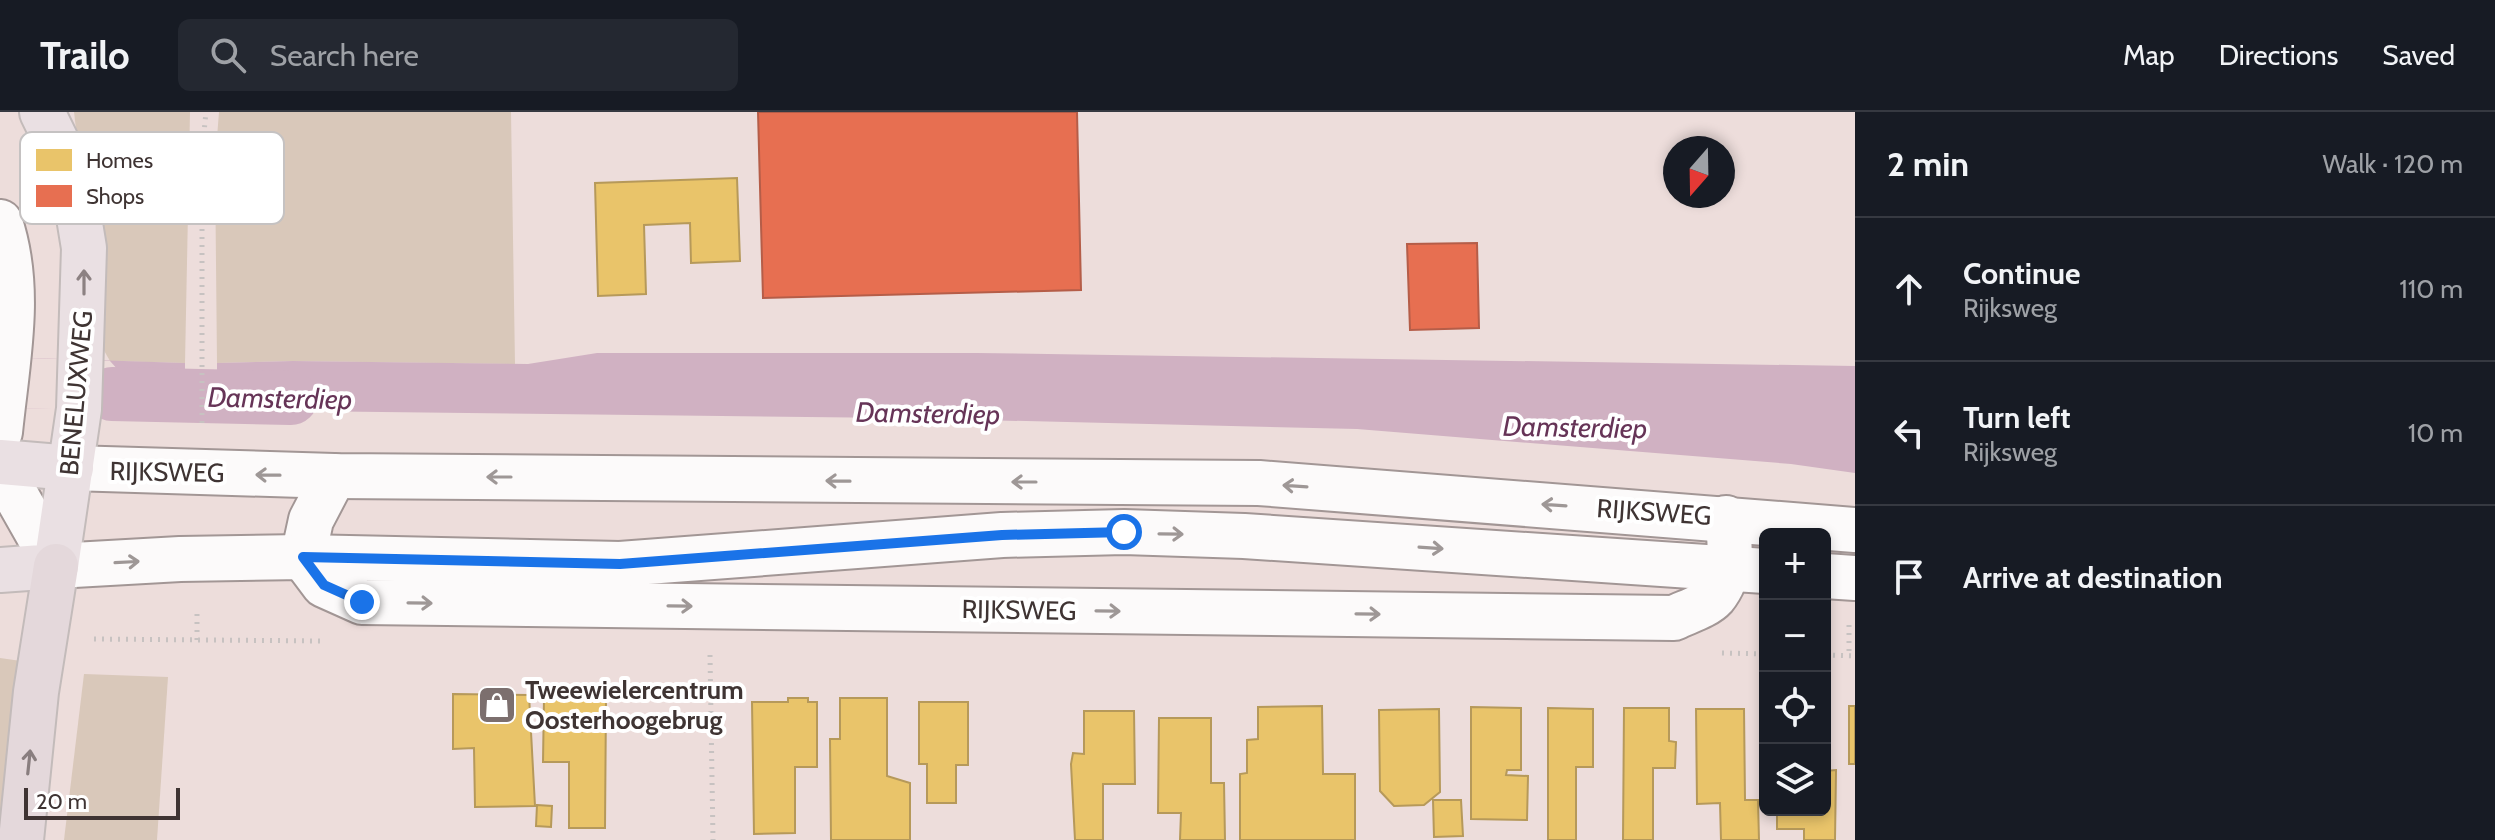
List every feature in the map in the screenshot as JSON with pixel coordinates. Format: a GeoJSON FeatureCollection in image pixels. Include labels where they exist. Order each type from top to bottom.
{"type":"FeatureCollection","features":[{"type":"Feature","properties":{"kind":"highway"},"geometry":{"type":"LineString","coordinates":[[21,840],[36,692],[56,566]]}},
{"type":"Feature","properties":{"kind":"main road","name":"BENELUXWEG"},"geometry":{"type":"LineString","coordinates":[[42,112],[52,132]]}},
{"type":"Feature","properties":{"kind":"main road"},"geometry":{"type":"LineString","coordinates":[[0,222],[12,284],[1,420]]}},
{"type":"Feature","properties":{"kind":"main road","name":"BENELUXWEG"},"geometry":{"type":"LineString","coordinates":[[56,566],[79,409],[84,248],[80,224]]}},
{"type":"Feature","properties":{"kind":"main road"},"geometry":{"type":"LineString","coordinates":[[0,465],[56,566]]}},
{"type":"Feature","properties":{"kind":"main road","name":"RIJKSWEG"},"geometry":{"type":"LineString","coordinates":[[0,465],[334,476],[1259,483],[1855,530]]}},
{"type":"Feature","properties":{"kind":"main road"},"geometry":{"type":"LineString","coordinates":[[303,557],[311,520],[334,476]]}},
{"type":"Feature","properties":{"kind":"main road","name":"RIJKSWEG"},"geometry":{"type":"LineString","coordinates":[[1726,518],[1746,569]]}},
{"type":"Feature","properties":{"kind":"main road","name":"RIJKSWEG"},"geometry":{"type":"LineString","coordinates":[[0,570],[199,558],[303,557],[620,564],[957,537],[1124,532],[1259,536],[1746,569]]}},
{"type":"Feature","properties":{"kind":"main road","name":"RIJKSWEG"},"geometry":{"type":"LineString","coordinates":[[303,557],[324,585],[362,602],[1674,618],[1713,598],[1746,569]]}},
{"type":"Feature","properties":{"kind":"main road"},"geometry":{"type":"LineString","coordinates":[[1831,576],[1855,578]]}},
{"type":"Feature","properties":{"kind":"path"},"geometry":{"type":"LineString","coordinates":[[204,132],[206,112]]}},
{"type":"Feature","properties":{"kind":"path"},"geometry":{"type":"LineString","coordinates":[[202,224],[202,411]]}},
{"type":"Feature","properties":{"kind":"path"},"geometry":{"type":"LineString","coordinates":[[709,646],[713,840]]}},
{"type":"Feature","properties":{"kind":"path"},"geometry":{"type":"LineString","coordinates":[[1831,655],[1855,656]]}},
{"type":"Feature","properties":{"kind":"shaded area"},"geometry":{"type":"Polygon","coordinates":[[[74,112],[190,112],[190,132],[76,132],[74,112]]]}},
{"type":"Feature","properties":{"kind":"shaded area"},"geometry":{"type":"Polygon","coordinates":[[[219,112],[511,112],[515,364],[217,363],[216,224],[284,224],[284,132],[217,132],[219,112]]]}},
{"type":"Feature","properties":{"kind":"shaded area"},"geometry":{"type":"Polygon","coordinates":[[[87,224],[188,224],[185,363],[110,361],[102,347],[87,224]]]}},
{"type":"Feature","properties":{"kind":"shaded area"},"geometry":{"type":"Polygon","coordinates":[[[0,658],[21,661],[0,840],[0,658]]]}},
{"type":"Feature","properties":{"kind":"shaded area"},"geometry":{"type":"Polygon","coordinates":[[[84,674],[168,677],[157,840],[64,840],[84,674]]]}},
{"type":"Feature","properties":{"kind":"water"},"geometry":{"type":"Polygon","coordinates":[[[597,353],[976,353],[1855,366],[1855,473],[1791,464],[1357,429],[897,418],[217,410],[217,363],[528,364],[597,353]]]}},
{"type":"Feature","properties":{"kind":"water"},"geometry":{"type":"Polygon","coordinates":[[[0,357],[185,363],[185,411],[0,408],[0,357]]]}},
{"type":"Feature","properties":{"kind":"pier"},"geometry":{"type":"Polygon","coordinates":[[[0,357],[110,361],[155,411],[0,408],[0,357]]]}},
{"type":"Feature","properties":{"kind":"building: Homes"},"geometry":{"type":"Polygon","coordinates":[[[737,178],[740,261],[691,263],[690,223],[644,225],[646,294],[598,296],[595,183],[737,178]]]}},
{"type":"Feature","properties":{"kind":"building: Homes"},"geometry":{"type":"Polygon","coordinates":[[[453,694],[529,695],[535,806],[475,807],[474,748],[453,749],[453,694]]]}},
{"type":"Feature","properties":{"kind":"building: Homes"},"geometry":{"type":"Polygon","coordinates":[[[544,698],[606,698],[605,828],[569,828],[569,762],[543,762],[544,698]]]}},
{"type":"Feature","properties":{"kind":"building: Homes"},"geometry":{"type":"Polygon","coordinates":[[[788,698],[808,698],[808,702],[817,702],[817,767],[795,767],[795,833],[754,834],[752,702],[788,702],[788,698]]]}},
{"type":"Feature","properties":{"kind":"building: Homes"},"geometry":{"type":"Polygon","coordinates":[[[840,698],[887,698],[887,776],[910,783],[910,840],[831,840],[830,739],[840,739],[840,698]]]}},
{"type":"Feature","properties":{"kind":"building: Homes"},"geometry":{"type":"Polygon","coordinates":[[[919,702],[968,702],[968,765],[956,765],[956,803],[927,803],[927,764],[919,764],[919,702]]]}},
{"type":"Feature","properties":{"kind":"building: Homes"},"geometry":{"type":"Polygon","coordinates":[[[1322,706],[1323,774],[1355,774],[1355,840],[1240,840],[1240,774],[1247,773],[1247,740],[1258,739],[1258,707],[1322,706]]]}},
{"type":"Feature","properties":{"kind":"building: Homes"},"geometry":{"type":"Polygon","coordinates":[[[1849,706],[1855,706],[1855,764],[1849,764],[1849,706]]]}},
{"type":"Feature","properties":{"kind":"building: Homes"},"geometry":{"type":"Polygon","coordinates":[[[1471,707],[1521,708],[1521,770],[1507,770],[1506,775],[1528,776],[1527,820],[1471,819],[1471,707]]]}},
{"type":"Feature","properties":{"kind":"building: Homes"},"geometry":{"type":"Polygon","coordinates":[[[1548,708],[1593,709],[1593,767],[1576,767],[1576,840],[1548,840],[1548,708]]]}},
{"type":"Feature","properties":{"kind":"building: Homes"},"geometry":{"type":"Polygon","coordinates":[[[1624,708],[1669,708],[1669,741],[1676,742],[1675,768],[1653,768],[1653,840],[1623,840],[1624,708]]]}},
{"type":"Feature","properties":{"kind":"building: Homes"},"geometry":{"type":"Polygon","coordinates":[[[1439,709],[1440,792],[1424,805],[1394,806],[1380,791],[1379,710],[1439,709]]]}},
{"type":"Feature","properties":{"kind":"building: Homes"},"geometry":{"type":"Polygon","coordinates":[[[1696,709],[1744,709],[1745,800],[1758,800],[1759,840],[1721,840],[1720,803],[1697,804],[1696,709]]]}},
{"type":"Feature","properties":{"kind":"building: Homes"},"geometry":{"type":"Polygon","coordinates":[[[1084,711],[1134,711],[1135,784],[1103,784],[1103,840],[1075,840],[1071,764],[1073,753],[1084,754],[1084,711]]]}},
{"type":"Feature","properties":{"kind":"building: Homes"},"geometry":{"type":"Polygon","coordinates":[[[1159,718],[1211,718],[1211,783],[1224,783],[1225,840],[1180,840],[1181,813],[1158,813],[1159,718]]]}},
{"type":"Feature","properties":{"kind":"building: Homes"},"geometry":{"type":"Polygon","coordinates":[[[1831,770],[1836,770],[1835,840],[1804,840],[1804,829],[1777,829],[1777,816],[1831,816],[1831,770]]]}},
{"type":"Feature","properties":{"kind":"building: Homes"},"geometry":{"type":"Polygon","coordinates":[[[1433,800],[1461,800],[1463,836],[1434,837],[1433,800]]]}},
{"type":"Feature","properties":{"kind":"building: Homes"},"geometry":{"type":"Polygon","coordinates":[[[537,805],[552,806],[551,827],[536,826],[537,805]]]}},
{"type":"Feature","properties":{"kind":"building: Shops"},"geometry":{"type":"Polygon","coordinates":[[[758,112],[1077,112],[1081,290],[763,298],[758,112]]]}},
{"type":"Feature","properties":{"kind":"building: Shops"},"geometry":{"type":"Polygon","coordinates":[[[1477,243],[1479,328],[1410,330],[1407,244],[1477,243]]]}},
{"type":"Feature","properties":{"kind":"waterway","name":"Damsterdiep"},"geometry":{"type":"LineString","coordinates":[[112,394],[291,398]]}},
{"type":"Feature","properties":{"kind":"place","name":"Tweewielercentrum Oosterhoogebrug"},"geometry":{"type":"Point","coordinates":[497,705]}},
{"type":"Feature","properties":{"kind":"route"},"geometry":{"type":"LineString","coordinates":[[362,602],[324,585],[303,557],[620,564],[882,542],[1124,532]]}}]}
